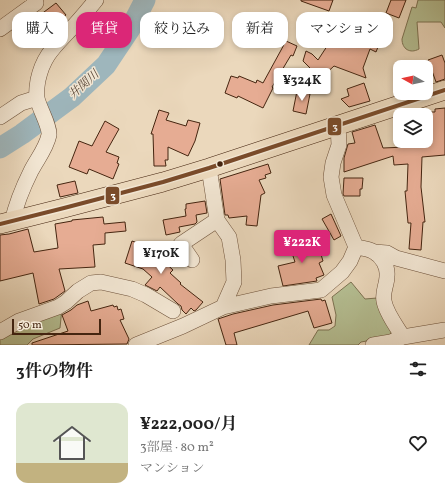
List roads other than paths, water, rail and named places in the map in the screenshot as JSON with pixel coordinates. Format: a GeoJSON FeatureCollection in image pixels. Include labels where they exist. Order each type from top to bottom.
{"type":"FeatureCollection","features":[{"type":"Feature","properties":{"kind":"main road"},"geometry":{"type":"LineString","coordinates":[[6,223],[148,186],[209,168],[445,90]]}},
{"type":"Feature","properties":{"kind":"street"},"geometry":{"type":"LineString","coordinates":[[0,29],[36,3],[34,0]]}},
{"type":"Feature","properties":{"kind":"street"},"geometry":{"type":"LineString","coordinates":[[6,223],[16,206],[20,193],[45,147],[49,134],[38,102],[37,86],[42,66],[50,51],[96,0]]}},
{"type":"Feature","properties":{"kind":"street"},"geometry":{"type":"LineString","coordinates":[[0,117],[21,103],[38,102]]}},
{"type":"Feature","properties":{"kind":"street"},"geometry":{"type":"LineString","coordinates":[[144,344],[223,307],[271,296],[321,290],[342,272],[350,261],[356,247],[334,195],[331,177],[339,145],[338,125]]}},
{"type":"Feature","properties":{"kind":"street"},"geometry":{"type":"LineString","coordinates":[[209,168],[217,220],[229,237],[233,260],[234,282],[223,307]]}},
{"type":"Feature","properties":{"kind":"street"},"geometry":{"type":"LineString","coordinates":[[192,260],[182,244],[217,220]]}},
{"type":"Feature","properties":{"kind":"street"},"geometry":{"type":"LineString","coordinates":[[356,247],[374,252],[387,253],[396,258],[445,270]]}},
{"type":"Feature","properties":{"kind":"street"},"geometry":{"type":"LineString","coordinates":[[374,252],[380,256],[386,268],[387,275],[384,291],[384,302],[386,308],[403,337]]}},
{"type":"Feature","properties":{"kind":"street"},"geometry":{"type":"LineString","coordinates":[[0,332],[19,321],[58,308],[78,291],[91,283],[101,282],[132,289],[146,295],[173,311]]}},
{"type":"Feature","properties":{"kind":"street"},"geometry":{"type":"LineString","coordinates":[[373,345],[391,342],[403,337],[445,330]]}},
{"type":"Feature","properties":{"kind":"waterway","name":"井関川"},"geometry":{"type":"LineString","coordinates":[[0,148],[22,134],[72,97],[106,65],[130,29],[145,0]]}}]}
